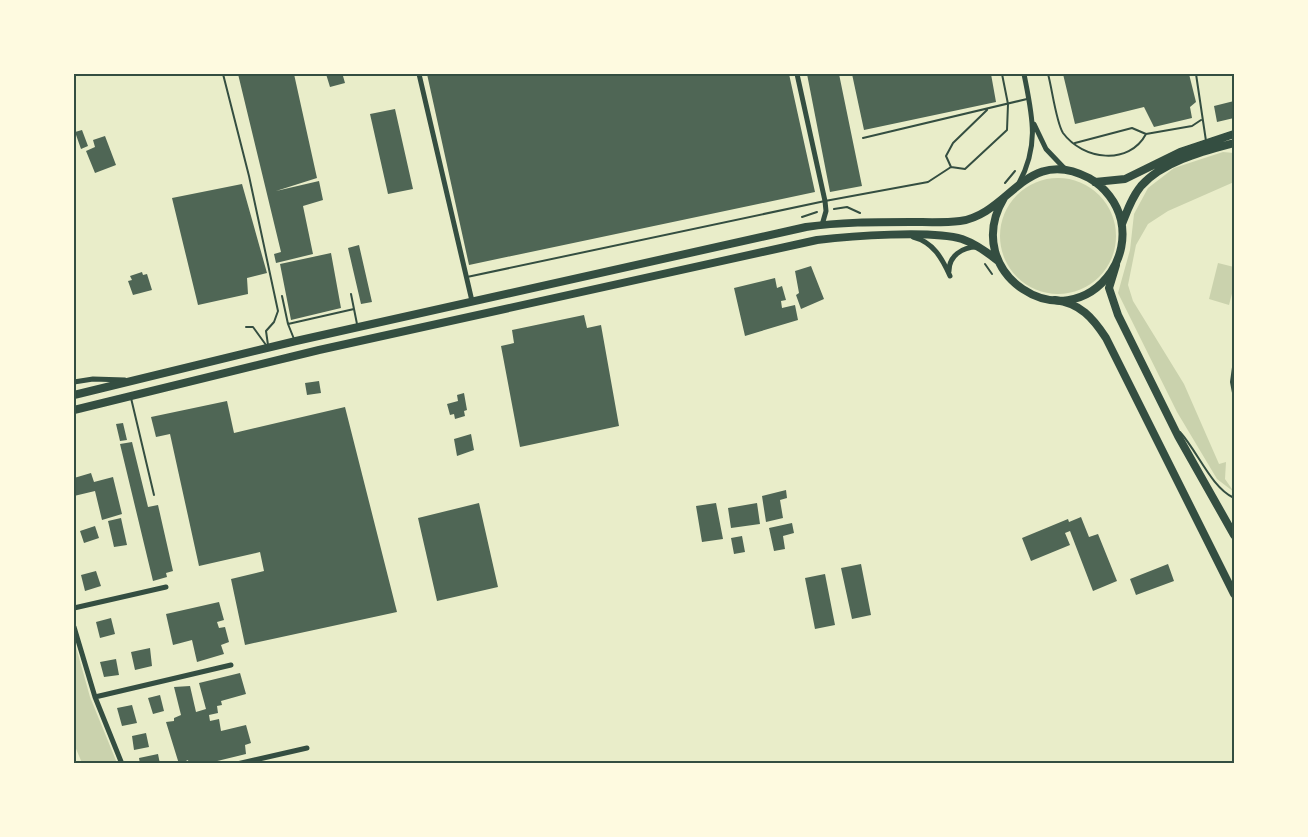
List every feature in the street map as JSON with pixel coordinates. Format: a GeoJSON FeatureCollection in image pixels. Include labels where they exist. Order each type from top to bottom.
{"type":"FeatureCollection","features":[{"type":"Feature","properties":{"kind":"main road"},"geometry":{"type":"LineString","coordinates":[[1095,182],[1125,179],[1174,154],[1234,134]]}},
{"type":"Feature","properties":{"kind":"main road"},"geometry":{"type":"LineString","coordinates":[[1122,224],[1133,198],[1147,180],[1184,160],[1233,144]]}},
{"type":"Feature","properties":{"kind":"main road"},"geometry":{"type":"LineString","coordinates":[[74,395],[357,327],[822,225],[962,221],[982,214],[1004,198],[1019,183],[1037,173],[1066,171],[1095,182],[1113,200],[1122,224],[1122,241],[1109,284],[1112,301],[1170,420],[1234,535]]}},
{"type":"Feature","properties":{"kind":"main road"},"geometry":{"type":"LineString","coordinates":[[1004,198],[993,225],[993,244],[998,261],[1009,279],[1023,291],[1041,298],[1069,302],[1082,310],[1109,343],[1234,594]]}},
{"type":"Feature","properties":{"kind":"main road"},"geometry":{"type":"LineString","coordinates":[[74,410],[319,350],[799,243],[844,237],[958,238],[998,261]]}},
{"type":"Feature","properties":{"kind":"main road"},"geometry":{"type":"LineString","coordinates":[[1056,300],[1070,299],[1089,292],[1104,280],[1116,264]]}},
{"type":"Feature","properties":{"kind":"street"},"geometry":{"type":"LineString","coordinates":[[419,74],[472,301]]}},
{"type":"Feature","properties":{"kind":"street"},"geometry":{"type":"LineString","coordinates":[[797,74],[825,201],[826,210],[822,225]]}},
{"type":"Feature","properties":{"kind":"street"},"geometry":{"type":"LineString","coordinates":[[1019,183],[1032,153],[1033,123],[1024,74]]}},
{"type":"Feature","properties":{"kind":"street"},"geometry":{"type":"LineString","coordinates":[[1033,123],[1046,149],[1066,171]]}},
{"type":"Feature","properties":{"kind":"street"},"geometry":{"type":"LineString","coordinates":[[905,236],[918,238],[933,248],[950,276],[949,267],[953,258],[965,249],[979,248]]}},
{"type":"Feature","properties":{"kind":"street"},"geometry":{"type":"LineString","coordinates":[[74,382],[88,379],[145,378]]}},
{"type":"Feature","properties":{"kind":"street"},"geometry":{"type":"LineString","coordinates":[[74,608],[166,587]]}},
{"type":"Feature","properties":{"kind":"street"},"geometry":{"type":"LineString","coordinates":[[74,627],[95,697],[122,764]]}},
{"type":"Feature","properties":{"kind":"street"},"geometry":{"type":"LineString","coordinates":[[95,697],[231,665]]}},
{"type":"Feature","properties":{"kind":"street"},"geometry":{"type":"LineString","coordinates":[[237,764],[307,748]]}},
{"type":"Feature","properties":{"kind":"lane"},"geometry":{"type":"LineString","coordinates":[[223,74],[272,277],[278,311],[274,322],[266,331],[267,348]]}},
{"type":"Feature","properties":{"kind":"lane"},"geometry":{"type":"LineString","coordinates":[[467,277],[825,201],[928,182],[951,167],[965,168],[1006,130],[1008,104],[1002,74]]}},
{"type":"Feature","properties":{"kind":"lane"},"geometry":{"type":"LineString","coordinates":[[1048,74],[1063,132],[1075,143],[1099,156],[1114,156],[1129,153],[1141,144],[1146,134]]}},
{"type":"Feature","properties":{"kind":"lane"},"geometry":{"type":"LineString","coordinates":[[1196,74],[1203,108],[1201,120],[1207,142]]}},
{"type":"Feature","properties":{"kind":"lane"},"geometry":{"type":"LineString","coordinates":[[863,138],[1029,99]]}},
{"type":"Feature","properties":{"kind":"lane"},"geometry":{"type":"LineString","coordinates":[[951,167],[946,156],[952,143],[987,110]]}},
{"type":"Feature","properties":{"kind":"lane"},"geometry":{"type":"LineString","coordinates":[[1075,143],[1132,128],[1146,134],[1192,126],[1201,120]]}},
{"type":"Feature","properties":{"kind":"lane"},"geometry":{"type":"LineString","coordinates":[[351,294],[357,327]]}},
{"type":"Feature","properties":{"kind":"lane"},"geometry":{"type":"LineString","coordinates":[[282,296],[290,335],[296,341]]}},
{"type":"Feature","properties":{"kind":"lane"},"geometry":{"type":"LineString","coordinates":[[288,324],[354,309]]}},
{"type":"Feature","properties":{"kind":"lane"},"geometry":{"type":"LineString","coordinates":[[246,327],[253,327],[267,348]]}},
{"type":"Feature","properties":{"kind":"lane"},"geometry":{"type":"LineString","coordinates":[[1234,360],[1231,381],[1234,398]]}},
{"type":"Feature","properties":{"kind":"lane"},"geometry":{"type":"LineString","coordinates":[[131,396],[154,495]]}},
{"type":"Feature","properties":{"kind":"lane"},"geometry":{"type":"LineString","coordinates":[[1170,420],[1195,449],[1218,485],[1234,498]]}},
{"type":"Feature","properties":{"kind":"path"},"geometry":{"type":"LineString","coordinates":[[979,248],[974,256],[992,274]]}},
{"type":"Feature","properties":{"kind":"green space"},"geometry":{"type":"Polygon","coordinates":[[[1223,152],[1234,153],[1234,182],[1168,211],[1148,224],[1136,245],[1128,285],[1133,301],[1184,384],[1219,464],[1226,462],[1225,479],[1234,492],[1217,479],[1177,412],[1118,293],[1130,250],[1134,214],[1148,188],[1174,168],[1223,152]]]}},
{"type":"Feature","properties":{"kind":"green space"},"geometry":{"type":"Polygon","coordinates":[[[1058,178],[1080,182],[1099,195],[1112,214],[1116,236],[1112,258],[1099,277],[1080,290],[1058,294],[1036,290],[1017,277],[1004,258],[1000,236],[1004,214],[1017,195],[1036,182],[1058,178]]]}},
{"type":"Feature","properties":{"kind":"green space"},"geometry":{"type":"Polygon","coordinates":[[[1218,263],[1234,267],[1234,286],[1229,305],[1209,299],[1218,263]]]}},
{"type":"Feature","properties":{"kind":"green space"},"geometry":{"type":"Polygon","coordinates":[[[74,640],[90,697],[117,763],[82,763],[74,744],[74,640]]]}},
{"type":"Feature","properties":{"kind":"building"},"geometry":{"type":"Polygon","coordinates":[[[238,74],[294,74],[317,178],[276,191],[319,181],[323,200],[303,206],[313,254],[276,263],[274,254],[281,252],[238,74]]]}},
{"type":"Feature","properties":{"kind":"building"},"geometry":{"type":"Polygon","coordinates":[[[326,74],[349,74],[343,76],[345,83],[330,87],[326,74]]]}},
{"type":"Feature","properties":{"kind":"building"},"geometry":{"type":"Polygon","coordinates":[[[427,74],[789,74],[815,192],[469,265],[427,74]]]}},
{"type":"Feature","properties":{"kind":"building"},"geometry":{"type":"Polygon","coordinates":[[[807,74],[839,74],[862,186],[830,192],[807,74]]]}},
{"type":"Feature","properties":{"kind":"building"},"geometry":{"type":"Polygon","coordinates":[[[852,74],[991,74],[996,102],[864,130],[852,74]]]}},
{"type":"Feature","properties":{"kind":"building"},"geometry":{"type":"Polygon","coordinates":[[[1063,74],[1189,74],[1196,102],[1190,107],[1192,118],[1154,127],[1144,107],[1075,124],[1063,74]]]}},
{"type":"Feature","properties":{"kind":"building"},"geometry":{"type":"Polygon","coordinates":[[[1234,101],[1234,118],[1217,122],[1214,106],[1234,101]]]}},
{"type":"Feature","properties":{"kind":"building"},"geometry":{"type":"Polygon","coordinates":[[[395,109],[413,189],[388,194],[370,114],[395,109]]]}},
{"type":"Feature","properties":{"kind":"building"},"geometry":{"type":"Polygon","coordinates":[[[82,130],[88,146],[81,149],[75,132],[82,130]]]}},
{"type":"Feature","properties":{"kind":"building"},"geometry":{"type":"Polygon","coordinates":[[[105,136],[116,165],[95,173],[86,151],[95,147],[93,140],[105,136]]]}},
{"type":"Feature","properties":{"kind":"building"},"geometry":{"type":"Polygon","coordinates":[[[242,184],[267,273],[247,278],[248,294],[198,305],[172,198],[242,184]]]}},
{"type":"Feature","properties":{"kind":"building"},"geometry":{"type":"Polygon","coordinates":[[[359,245],[372,302],[361,304],[348,248],[359,245]]]}},
{"type":"Feature","properties":{"kind":"building"},"geometry":{"type":"Polygon","coordinates":[[[331,253],[341,308],[291,320],[280,264],[331,253]]]}},
{"type":"Feature","properties":{"kind":"building"},"geometry":{"type":"Polygon","coordinates":[[[811,266],[824,299],[801,309],[796,295],[799,293],[795,271],[811,266]]]}},
{"type":"Feature","properties":{"kind":"building"},"geometry":{"type":"Polygon","coordinates":[[[142,272],[143,275],[147,274],[152,290],[133,295],[128,281],[132,280],[130,276],[142,272]]]}},
{"type":"Feature","properties":{"kind":"building"},"geometry":{"type":"Polygon","coordinates":[[[775,278],[777,288],[782,286],[786,300],[781,301],[782,308],[795,305],[798,320],[745,336],[734,288],[775,278]]]}},
{"type":"Feature","properties":{"kind":"building"},"geometry":{"type":"Polygon","coordinates":[[[584,315],[587,328],[601,325],[619,426],[520,447],[501,346],[514,343],[512,330],[584,315]]]}},
{"type":"Feature","properties":{"kind":"building"},"geometry":{"type":"Polygon","coordinates":[[[319,381],[321,393],[307,395],[305,383],[319,381]]]}},
{"type":"Feature","properties":{"kind":"building"},"geometry":{"type":"Polygon","coordinates":[[[464,393],[467,410],[464,411],[465,416],[455,419],[454,414],[450,415],[447,404],[458,401],[457,395],[464,393]]]}},
{"type":"Feature","properties":{"kind":"building"},"geometry":{"type":"Polygon","coordinates":[[[227,401],[234,433],[345,407],[397,612],[245,645],[231,579],[264,571],[260,552],[199,566],[170,434],[156,437],[151,417],[227,401]]]}},
{"type":"Feature","properties":{"kind":"building"},"geometry":{"type":"Polygon","coordinates":[[[123,423],[127,440],[120,441],[116,424],[123,423]]]}},
{"type":"Feature","properties":{"kind":"building"},"geometry":{"type":"Polygon","coordinates":[[[471,434],[474,450],[457,456],[454,439],[471,434]]]}},
{"type":"Feature","properties":{"kind":"building"},"geometry":{"type":"Polygon","coordinates":[[[132,442],[148,507],[158,505],[173,571],[166,573],[167,577],[153,581],[120,444],[132,442]]]}},
{"type":"Feature","properties":{"kind":"building"},"geometry":{"type":"Polygon","coordinates":[[[91,473],[94,482],[113,477],[122,514],[102,520],[95,491],[74,496],[74,478],[91,473]]]}},
{"type":"Feature","properties":{"kind":"building"},"geometry":{"type":"Polygon","coordinates":[[[786,490],[787,498],[780,500],[783,518],[766,522],[762,496],[786,490]]]}},
{"type":"Feature","properties":{"kind":"building"},"geometry":{"type":"Polygon","coordinates":[[[479,503],[498,587],[437,601],[418,518],[479,503]]]}},
{"type":"Feature","properties":{"kind":"building"},"geometry":{"type":"Polygon","coordinates":[[[716,503],[723,539],[702,542],[696,506],[716,503]]]}},
{"type":"Feature","properties":{"kind":"building"},"geometry":{"type":"Polygon","coordinates":[[[757,503],[760,524],[731,528],[728,508],[757,503]]]}},
{"type":"Feature","properties":{"kind":"building"},"geometry":{"type":"Polygon","coordinates":[[[1081,517],[1089,537],[1098,534],[1117,581],[1093,591],[1070,531],[1065,533],[1070,545],[1031,561],[1022,538],[1068,519],[1069,522],[1081,517]]]}},
{"type":"Feature","properties":{"kind":"building"},"geometry":{"type":"Polygon","coordinates":[[[121,518],[127,545],[114,547],[108,521],[121,518]]]}},
{"type":"Feature","properties":{"kind":"building"},"geometry":{"type":"Polygon","coordinates":[[[792,523],[794,533],[783,536],[785,549],[774,551],[769,528],[792,523]]]}},
{"type":"Feature","properties":{"kind":"building"},"geometry":{"type":"Polygon","coordinates":[[[95,526],[99,538],[84,543],[80,531],[95,526]]]}},
{"type":"Feature","properties":{"kind":"building"},"geometry":{"type":"Polygon","coordinates":[[[742,536],[745,552],[734,554],[731,538],[742,536]]]}},
{"type":"Feature","properties":{"kind":"building"},"geometry":{"type":"Polygon","coordinates":[[[861,564],[871,615],[852,619],[841,568],[861,564]]]}},
{"type":"Feature","properties":{"kind":"building"},"geometry":{"type":"Polygon","coordinates":[[[1168,564],[1174,581],[1136,595],[1130,579],[1168,564]]]}},
{"type":"Feature","properties":{"kind":"building"},"geometry":{"type":"Polygon","coordinates":[[[96,571],[101,586],[85,591],[81,575],[96,571]]]}},
{"type":"Feature","properties":{"kind":"building"},"geometry":{"type":"Polygon","coordinates":[[[825,574],[835,625],[815,629],[805,578],[825,574]]]}},
{"type":"Feature","properties":{"kind":"building"},"geometry":{"type":"Polygon","coordinates":[[[219,602],[224,620],[217,622],[219,628],[225,627],[229,642],[221,645],[224,654],[197,662],[192,640],[173,645],[166,614],[219,602]]]}},
{"type":"Feature","properties":{"kind":"building"},"geometry":{"type":"Polygon","coordinates":[[[111,618],[115,634],[100,638],[96,622],[111,618]]]}},
{"type":"Feature","properties":{"kind":"building"},"geometry":{"type":"Polygon","coordinates":[[[150,648],[152,666],[135,670],[131,652],[150,648]]]}},
{"type":"Feature","properties":{"kind":"building"},"geometry":{"type":"Polygon","coordinates":[[[116,659],[119,675],[104,677],[100,662],[116,659]]]}},
{"type":"Feature","properties":{"kind":"building"},"geometry":{"type":"Polygon","coordinates":[[[240,673],[246,694],[221,701],[222,705],[217,706],[218,713],[209,715],[210,721],[219,719],[221,731],[246,725],[251,743],[245,745],[246,754],[205,764],[189,764],[188,760],[179,764],[166,722],[174,721],[174,718],[181,715],[174,687],[190,686],[196,712],[206,709],[199,683],[240,673]]]}},
{"type":"Feature","properties":{"kind":"building"},"geometry":{"type":"Polygon","coordinates":[[[160,695],[164,711],[153,714],[148,698],[160,695]]]}},
{"type":"Feature","properties":{"kind":"building"},"geometry":{"type":"Polygon","coordinates":[[[132,705],[137,723],[122,726],[117,708],[132,705]]]}},
{"type":"Feature","properties":{"kind":"building"},"geometry":{"type":"Polygon","coordinates":[[[146,733],[149,747],[134,750],[132,736],[146,733]]]}},
{"type":"Feature","properties":{"kind":"building"},"geometry":{"type":"Polygon","coordinates":[[[158,754],[160,764],[140,764],[139,758],[158,754]]]}}]}
